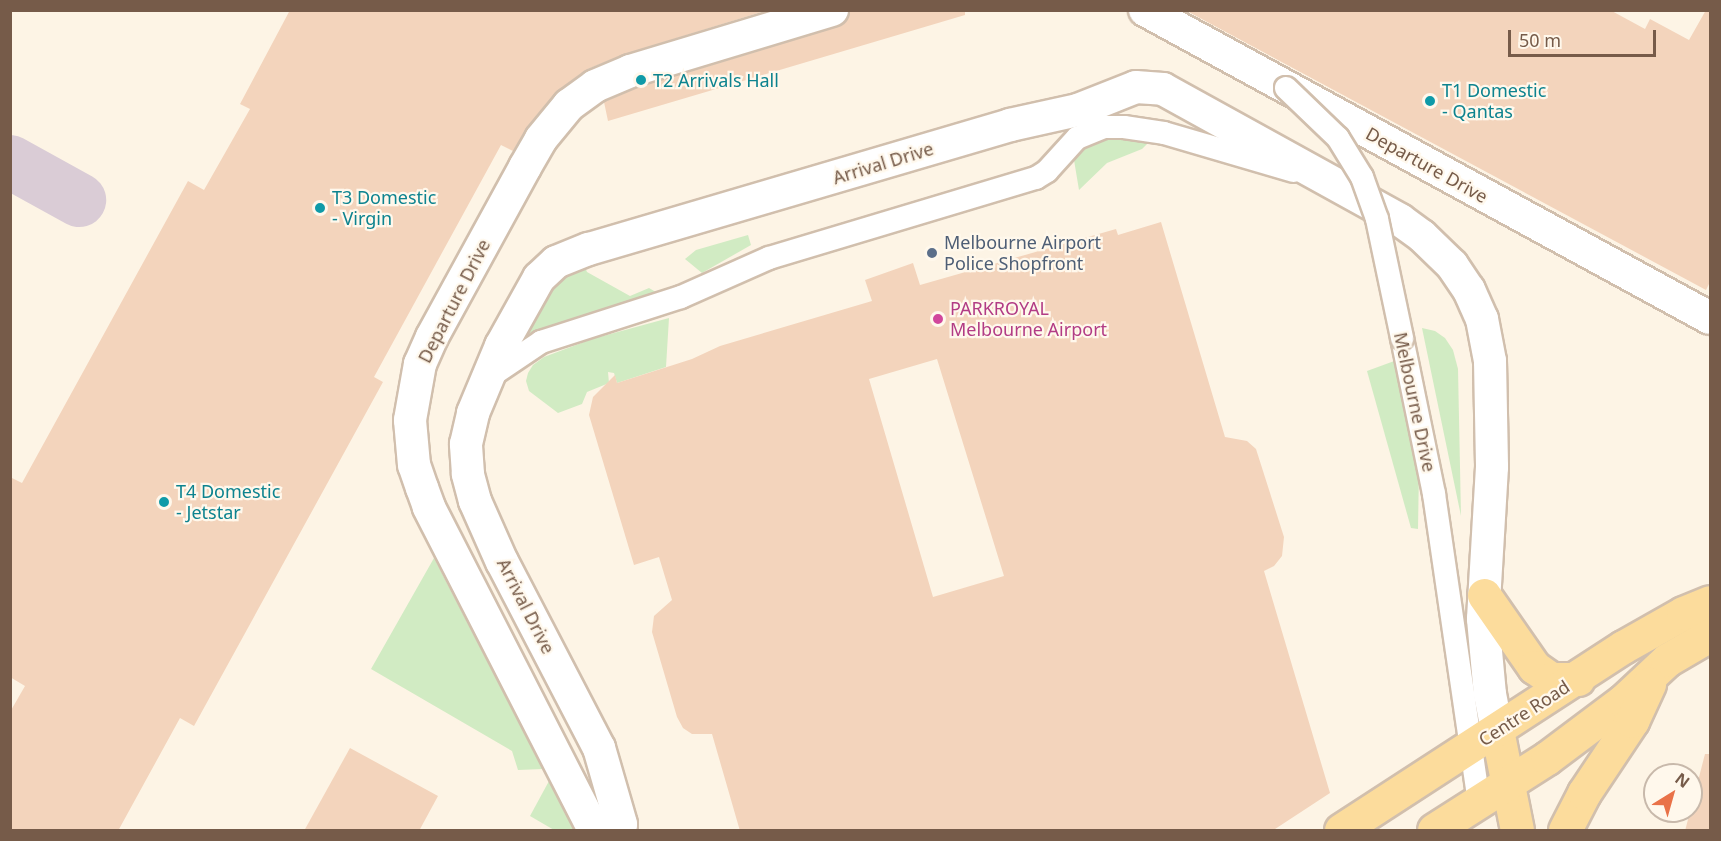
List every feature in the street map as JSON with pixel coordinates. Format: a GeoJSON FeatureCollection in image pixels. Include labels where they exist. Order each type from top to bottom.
{"type":"FeatureCollection","features":[{"type":"Feature","properties":{"kind":"main road"},"geometry":{"type":"LineString","coordinates":[[1484,595],[1534,667],[1551,679],[1578,678]]}},
{"type":"Feature","properties":{"kind":"main road"},"geometry":{"type":"LineString","coordinates":[[1565,831],[1584,793],[1632,721],[1660,667],[1710,603]]}},
{"type":"Feature","properties":{"kind":"main road","name":"Centre Road"},"geometry":{"type":"LineString","coordinates":[[1341,831],[1623,647],[1671,619],[1710,603]]}},
{"type":"Feature","properties":{"kind":"main road"},"geometry":{"type":"LineString","coordinates":[[1434,831],[1577,736],[1660,667],[1710,635]]}},
{"type":"Feature","properties":{"kind":"main road","name":"Melbourne Drive"},"geometry":{"type":"LineString","coordinates":[[1484,739],[1507,784],[1516,831]]}},
{"type":"Feature","properties":{"kind":"street","name":"Departure Drive"},"geometry":{"type":"LineString","coordinates":[[594,831],[429,507],[414,465],[411,407],[425,351],[531,158],[552,125],[569,105],[596,86],[630,71],[832,10]]}},
{"type":"Feature","properties":{"kind":"street","name":"Departure Drive"},"geometry":{"type":"LineString","coordinates":[[1145,10],[1710,318]]}},
{"type":"Feature","properties":{"kind":"street","name":"Arrival Drive"},"geometry":{"type":"LineString","coordinates":[[617,831],[621,824],[598,748],[502,562],[470,486],[466,454],[468,429],[501,346],[539,278],[551,266],[566,257],[1010,125],[1069,113],[1136,87],[1163,89],[1400,220],[1422,236],[1452,265],[1469,290],[1482,319]]}},
{"type":"Feature","properties":{"kind":"street","name":"Melbourne Drive"},"geometry":{"type":"LineString","coordinates":[[1286,88],[1338,138],[1362,177],[1377,219],[1484,739]]}},
{"type":"Feature","properties":{"kind":"street","name":"Arrival Drive"},"geometry":{"type":"LineString","coordinates":[[489,377],[541,342],[681,297],[770,258],[1036,178],[1047,171],[1077,138],[1104,127],[1124,127],[1164,133],[1238,153],[1272,166],[1325,178]]}},
{"type":"Feature","properties":{"kind":"street","name":"Melbourne Drive"},"geometry":{"type":"LineString","coordinates":[[1482,319],[1490,361],[1491,467],[1483,619],[1490,694],[1484,739]]}},
{"type":"Feature","properties":{"kind":"street"},"geometry":{"type":"LineString","coordinates":[[1479,801],[1484,739]]}},
{"type":"Feature","properties":{"kind":"green space"},"geometry":{"type":"Polygon","coordinates":[[[1090,137],[1153,138],[1142,149],[1107,163],[1079,190],[1073,154],[1090,137]]]}},
{"type":"Feature","properties":{"kind":"green space"},"geometry":{"type":"Polygon","coordinates":[[[748,235],[751,245],[702,273],[685,259],[696,250],[748,235]]]}},
{"type":"Feature","properties":{"kind":"green space"},"geometry":{"type":"Polygon","coordinates":[[[583,262],[587,272],[630,296],[649,288],[661,295],[554,326],[530,339],[521,334],[549,284],[583,262]]]}},
{"type":"Feature","properties":{"kind":"green space"},"geometry":{"type":"Polygon","coordinates":[[[669,318],[666,367],[617,383],[614,373],[608,372],[609,383],[587,392],[582,404],[558,413],[529,391],[526,381],[528,373],[533,365],[544,357],[592,339],[669,318]]]}},
{"type":"Feature","properties":{"kind":"green space"},"geometry":{"type":"Polygon","coordinates":[[[1422,328],[1435,331],[1445,338],[1453,350],[1458,369],[1461,516],[1422,328]]]}},
{"type":"Feature","properties":{"kind":"green space"},"geometry":{"type":"Polygon","coordinates":[[[1397,360],[1419,469],[1418,529],[1411,528],[1367,371],[1397,360]]]}},
{"type":"Feature","properties":{"kind":"green space"},"geometry":{"type":"Polygon","coordinates":[[[434,558],[543,769],[518,770],[512,751],[371,669],[434,558]]]}},
{"type":"Feature","properties":{"kind":"green space"},"geometry":{"type":"Polygon","coordinates":[[[549,781],[573,830],[554,830],[530,816],[549,781]]]}},
{"type":"Feature","properties":{"kind":"building"},"geometry":{"type":"Polygon","coordinates":[[[290,10],[768,10],[625,54],[588,69],[555,94],[527,128],[513,151],[501,145],[374,377],[383,382],[194,726],[180,718],[118,831],[10,831],[10,712],[25,686],[10,677],[10,477],[22,483],[188,181],[204,190],[250,109],[240,104],[290,10]]]}},
{"type":"Feature","properties":{"kind":"building"},"geometry":{"type":"Polygon","coordinates":[[[849,10],[965,10],[965,15],[608,121],[604,102],[636,88],[837,27],[845,22],[849,10]]]}},
{"type":"Feature","properties":{"kind":"building","name":"T1 Domestic - Qantas"},"geometry":{"type":"Polygon","coordinates":[[[1185,10],[1610,10],[1645,29],[1650,19],[1689,40],[1706,10],[1710,10],[1710,282],[1706,290],[1185,10]]]}},
{"type":"Feature","properties":{"kind":"building"},"geometry":{"type":"Polygon","coordinates":[[[1161,222],[1225,437],[1247,441],[1256,449],[1284,537],[1282,556],[1274,566],[1264,571],[1330,793],[1272,831],[740,831],[712,734],[692,734],[683,728],[677,717],[652,632],[654,616],[672,600],[659,557],[634,565],[589,415],[593,397],[615,375],[617,383],[692,359],[720,346],[872,301],[865,280],[913,263],[920,285],[1116,229],[1118,235],[1161,222]],[[937,359],[869,379],[933,597],[1004,576],[937,359]]]}},
{"type":"Feature","properties":{"kind":"building"},"geometry":{"type":"Polygon","coordinates":[[[350,748],[438,796],[419,831],[304,831],[350,748]]]}},
{"type":"Feature","properties":{"kind":"building"},"geometry":{"type":"Polygon","coordinates":[[[1705,754],[1710,754],[1710,831],[1685,831],[1687,823],[1703,823],[1703,763],[1705,754]]]}},
{"type":"Feature","properties":{"kind":"taxiway"},"geometry":{"type":"LineString","coordinates":[[10,162],[79,200]]}},
{"type":"Feature","properties":{"kind":"place","name":"T2 Arrivals Hall"},"geometry":{"type":"Point","coordinates":[641,80]}},
{"type":"Feature","properties":{"kind":"place","name":"T1 Domestic - Qantas"},"geometry":{"type":"Point","coordinates":[1430,101]}},
{"type":"Feature","properties":{"kind":"place","name":"T3 Domestic - Virgin"},"geometry":{"type":"Point","coordinates":[320,208]}},
{"type":"Feature","properties":{"kind":"place","name":"Melbourne Airport Police Shopfront"},"geometry":{"type":"Point","coordinates":[932,253]}},
{"type":"Feature","properties":{"kind":"place","name":"PARKROYAL Melbourne Airport"},"geometry":{"type":"Point","coordinates":[938,319]}},
{"type":"Feature","properties":{"kind":"place","name":"T4 Domestic - Jetstar"},"geometry":{"type":"Point","coordinates":[164,502]}}]}
